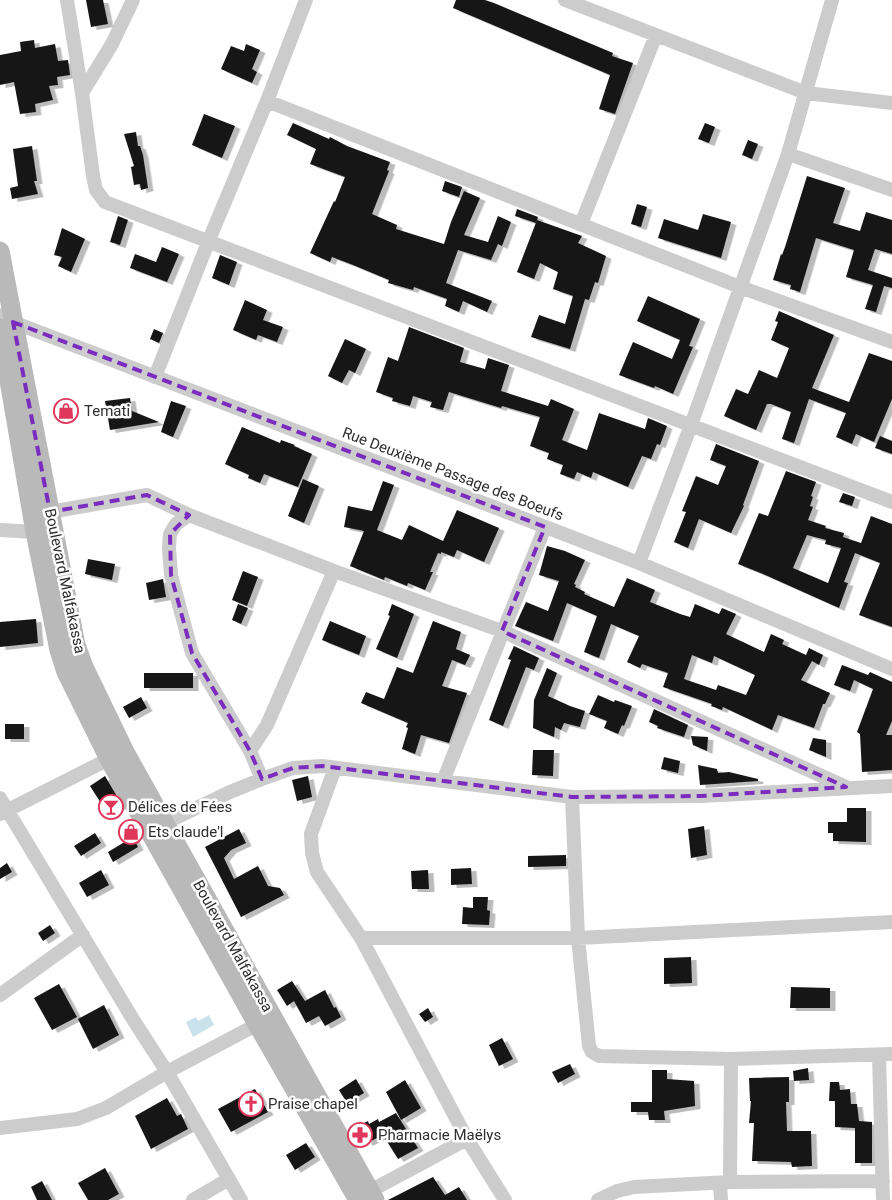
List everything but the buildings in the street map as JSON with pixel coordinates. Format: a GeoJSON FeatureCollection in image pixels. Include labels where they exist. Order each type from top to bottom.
{"type":"FeatureCollection","features":[{"type":"Feature","properties":{"kind":"main road","name":"Boulevard Malfakassa"},"geometry":{"type":"LineString","coordinates":[[0,251],[4,322],[36,532],[59,650],[64,665],[117,756],[264,1021],[368,1197]]}},
{"type":"Feature","properties":{"kind":"main road","name":"Boulevard Malfakassa"},"geometry":{"type":"LineString","coordinates":[[4,322],[50,512],[76,645],[84,668],[117,756],[165,823],[264,1021]]}},
{"type":"Feature","properties":{"kind":"street"},"geometry":{"type":"LineString","coordinates":[[67,0],[93,176],[96,190],[105,202],[209,240],[892,502]]}},
{"type":"Feature","properties":{"kind":"street"},"geometry":{"type":"LineString","coordinates":[[82,93],[112,44],[133,0]]}},
{"type":"Feature","properties":{"kind":"street"},"geometry":{"type":"LineString","coordinates":[[155,377],[306,0]]}},
{"type":"Feature","properties":{"kind":"street"},"geometry":{"type":"LineString","coordinates":[[565,0],[806,93],[892,103]]}},
{"type":"Feature","properties":{"kind":"street"},"geometry":{"type":"LineString","coordinates":[[639,562],[788,154],[832,0]]}},
{"type":"Feature","properties":{"kind":"street"},"geometry":{"type":"LineString","coordinates":[[581,224],[656,35]]}},
{"type":"Feature","properties":{"kind":"street"},"geometry":{"type":"LineString","coordinates":[[267,101],[740,287],[892,342]]}},
{"type":"Feature","properties":{"kind":"street"},"geometry":{"type":"LineString","coordinates":[[788,154],[892,190]]}},
{"type":"Feature","properties":{"kind":"street","name":"Rue Deuxième Passage des Boeufs"},"geometry":{"type":"LineString","coordinates":[[4,322],[155,377],[639,562],[892,669]]}},
{"type":"Feature","properties":{"kind":"street"},"geometry":{"type":"LineString","coordinates":[[50,512],[147,495],[189,515],[502,632],[846,787]]}},
{"type":"Feature","properties":{"kind":"street"},"geometry":{"type":"LineString","coordinates":[[189,515],[176,524],[170,534],[171,575],[192,653],[250,751],[262,779]]}},
{"type":"Feature","properties":{"kind":"street"},"geometry":{"type":"LineString","coordinates":[[443,781],[545,527]]}},
{"type":"Feature","properties":{"kind":"street"},"geometry":{"type":"LineString","coordinates":[[0,530],[36,532]]}},
{"type":"Feature","properties":{"kind":"street"},"geometry":{"type":"LineString","coordinates":[[250,751],[267,725],[334,570]]}},
{"type":"Feature","properties":{"kind":"street"},"geometry":{"type":"LineString","coordinates":[[4,812],[117,756]]}},
{"type":"Feature","properties":{"kind":"street"},"geometry":{"type":"LineString","coordinates":[[165,823],[262,779],[293,768],[322,766],[572,797],[701,796],[892,786]]}},
{"type":"Feature","properties":{"kind":"street"},"geometry":{"type":"LineString","coordinates":[[335,768],[311,834],[312,853],[317,872],[361,938],[467,1139],[504,1200]]}},
{"type":"Feature","properties":{"kind":"street"},"geometry":{"type":"LineString","coordinates":[[572,797],[578,938],[589,1046],[592,1052],[599,1056],[731,1059],[886,1055],[883,1200]]}},
{"type":"Feature","properties":{"kind":"street"},"geometry":{"type":"LineString","coordinates":[[0,798],[4,812],[83,935],[167,1072],[240,1200]]}},
{"type":"Feature","properties":{"kind":"street"},"geometry":{"type":"LineString","coordinates":[[361,938],[578,938],[892,922]]}},
{"type":"Feature","properties":{"kind":"street"},"geometry":{"type":"LineString","coordinates":[[0,995],[83,935]]}},
{"type":"Feature","properties":{"kind":"street"},"geometry":{"type":"LineString","coordinates":[[0,1128],[77,1118],[106,1108],[167,1072],[264,1021]]}},
{"type":"Feature","properties":{"kind":"street"},"geometry":{"type":"LineString","coordinates":[[721,1200],[725,1183],[731,1059]]}},
{"type":"Feature","properties":{"kind":"street"},"geometry":{"type":"LineString","coordinates":[[368,1197],[467,1139]]}},
{"type":"Feature","properties":{"kind":"street"},"geometry":{"type":"LineString","coordinates":[[193,1200],[229,1179]]}},
{"type":"Feature","properties":{"kind":"street"},"geometry":{"type":"LineString","coordinates":[[598,1200],[625,1189],[725,1183],[883,1181]]}},
{"type":"Feature","properties":{"kind":"highlighted area"},"geometry":{"type":"Polygon","coordinates":[[[13,322],[545,527],[502,631],[846,787],[701,796],[572,797],[322,766],[293,768],[262,779],[250,751],[192,653],[171,575],[170,534],[189,515],[147,495],[50,512],[13,322]]]}},
{"type":"Feature","properties":{"kind":"water"},"geometry":{"type":"Polygon","coordinates":[[[209,1015],[214,1025],[193,1037],[186,1022],[196,1017],[198,1021],[209,1015]]]}},
{"type":"Feature","properties":{"kind":"place","name":"Temati"},"geometry":{"type":"Point","coordinates":[66,411]}},
{"type":"Feature","properties":{"kind":"place","name":"Délices de Fées"},"geometry":{"type":"Point","coordinates":[111,807]}},
{"type":"Feature","properties":{"kind":"place","name":"Ets claude'l"},"geometry":{"type":"Point","coordinates":[131,832]}},
{"type":"Feature","properties":{"kind":"place","name":"Praise chapel"},"geometry":{"type":"Point","coordinates":[251,1104]}},
{"type":"Feature","properties":{"kind":"place","name":"Pharmacie Maëlys"},"geometry":{"type":"Point","coordinates":[360,1135]}}]}
